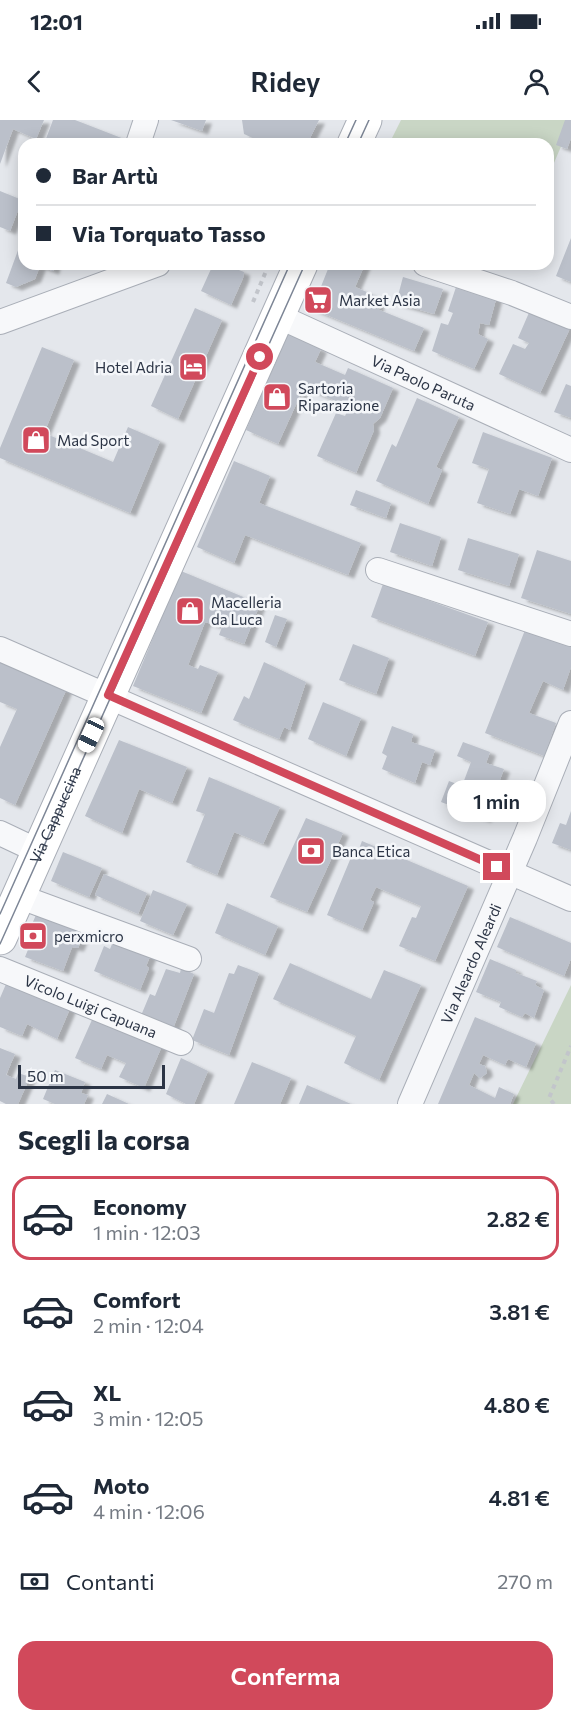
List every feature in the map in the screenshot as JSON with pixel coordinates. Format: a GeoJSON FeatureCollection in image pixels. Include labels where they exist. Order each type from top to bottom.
{"type":"FeatureCollection","features":[{"type":"Feature","properties":{"kind":"street"},"geometry":{"type":"LineString","coordinates":[[140,138],[146,120]]}},
{"type":"Feature","properties":{"kind":"street"},"geometry":{"type":"LineString","coordinates":[[357,138],[365,120]]}},
{"type":"Feature","properties":{"kind":"street"},"geometry":{"type":"LineString","coordinates":[[93,288],[96,270]]}},
{"type":"Feature","properties":{"kind":"street"},"geometry":{"type":"LineString","coordinates":[[1,320],[142,270]]}},
{"type":"Feature","properties":{"kind":"street","name":"Via Cappuccina"},"geometry":{"type":"LineString","coordinates":[[0,938],[298,270]]}},
{"type":"Feature","properties":{"kind":"street"},"geometry":{"type":"LineString","coordinates":[[443,270],[512,293],[571,318]]}},
{"type":"Feature","properties":{"kind":"street","name":"Via Paolo Paruta"},"geometry":{"type":"LineString","coordinates":[[278,316],[571,450]]}},
{"type":"Feature","properties":{"kind":"street"},"geometry":{"type":"LineString","coordinates":[[378,570],[571,634]]}},
{"type":"Feature","properties":{"kind":"street"},"geometry":{"type":"LineString","coordinates":[[0,649],[571,899]]}},
{"type":"Feature","properties":{"kind":"street","name":"Via Aleardo Aleardi"},"geometry":{"type":"LineString","coordinates":[[410,1104],[510,873],[571,723]]}},
{"type":"Feature","properties":{"kind":"street"},"geometry":{"type":"LineString","coordinates":[[0,833],[38,851]]}},
{"type":"Feature","properties":{"kind":"street"},"geometry":{"type":"LineString","coordinates":[[18,896],[189,959]]}},
{"type":"Feature","properties":{"kind":"street","name":"Vicolo Luigi Capuana"},"geometry":{"type":"LineString","coordinates":[[0,969],[181,1043]]}},
{"type":"Feature","properties":{"kind":"path"},"geometry":{"type":"LineString","coordinates":[[554,1104],[549,1098],[571,1046]]}},
{"type":"Feature","properties":{"kind":"green space"},"geometry":{"type":"Polygon","coordinates":[[[401,120],[571,120],[554,163],[554,138],[392,138],[401,120]]]}},
{"type":"Feature","properties":{"kind":"green space"},"geometry":{"type":"Polygon","coordinates":[[[571,985],[571,1104],[513,1104],[571,985]]]}},
{"type":"Feature","properties":{"kind":"building"},"geometry":{"type":"Polygon","coordinates":[[[0,120],[44,120],[36,138],[13,129],[0,164],[0,120]]]}},
{"type":"Feature","properties":{"kind":"building"},"geometry":{"type":"Polygon","coordinates":[[[53,120],[75,120],[121,138],[46,138],[53,120]]]}},
{"type":"Feature","properties":{"kind":"building"},"geometry":{"type":"Polygon","coordinates":[[[171,120],[206,120],[202,131],[171,120]]]}},
{"type":"Feature","properties":{"kind":"building"},"geometry":{"type":"Polygon","coordinates":[[[242,120],[319,120],[310,138],[253,138],[244,134],[242,120]]]}},
{"type":"Feature","properties":{"kind":"building"},"geometry":{"type":"Polygon","coordinates":[[[565,120],[571,120],[571,138],[567,149],[556,145],[565,120]]]}},
{"type":"Feature","properties":{"kind":"building"},"geometry":{"type":"Polygon","coordinates":[[[0,191],[18,198],[18,210],[10,231],[0,227],[0,191]]]}},
{"type":"Feature","properties":{"kind":"building"},"geometry":{"type":"Polygon","coordinates":[[[571,238],[571,282],[556,276],[571,238]]]}},
{"type":"Feature","properties":{"kind":"building"},"geometry":{"type":"Polygon","coordinates":[[[18,250],[18,270],[38,270],[35,279],[16,287],[6,283],[18,250]]]}},
{"type":"Feature","properties":{"kind":"building"},"geometry":{"type":"Polygon","coordinates":[[[211,270],[244,272],[231,305],[201,291],[211,270]]]}},
{"type":"Feature","properties":{"kind":"building"},"geometry":{"type":"Polygon","coordinates":[[[328,270],[362,270],[355,287],[381,298],[377,309],[424,328],[414,351],[312,309],[328,270]]]}},
{"type":"Feature","properties":{"kind":"building"},"geometry":{"type":"Polygon","coordinates":[[[403,277],[443,289],[434,314],[396,303],[403,277]]]}},
{"type":"Feature","properties":{"kind":"building"},"geometry":{"type":"Polygon","coordinates":[[[458,281],[498,292],[489,325],[480,323],[478,334],[488,339],[474,369],[432,351],[441,323],[448,325],[453,313],[448,311],[458,281]]]}},
{"type":"Feature","properties":{"kind":"building"},"geometry":{"type":"Polygon","coordinates":[[[195,308],[222,320],[178,419],[151,406],[195,308]]]}},
{"type":"Feature","properties":{"kind":"building"},"geometry":{"type":"Polygon","coordinates":[[[531,308],[571,326],[540,393],[499,374],[513,344],[525,349],[529,343],[518,338],[531,308]]]}},
{"type":"Feature","properties":{"kind":"building"},"geometry":{"type":"Polygon","coordinates":[[[288,334],[321,349],[315,362],[345,375],[348,368],[393,388],[380,418],[373,424],[374,430],[356,473],[317,456],[336,413],[345,416],[349,407],[304,387],[278,444],[246,430],[288,334]]]}},
{"type":"Feature","properties":{"kind":"building"},"geometry":{"type":"Polygon","coordinates":[[[42,347],[74,360],[44,433],[113,462],[128,427],[160,441],[130,513],[0,458],[0,448],[42,347]]]}},
{"type":"Feature","properties":{"kind":"building"},"geometry":{"type":"Polygon","coordinates":[[[566,384],[571,386],[571,418],[554,412],[566,384]]]}},
{"type":"Feature","properties":{"kind":"building"},"geometry":{"type":"Polygon","coordinates":[[[417,398],[459,417],[436,467],[442,470],[428,504],[376,481],[392,444],[396,447],[417,398]]]}},
{"type":"Feature","properties":{"kind":"building"},"geometry":{"type":"Polygon","coordinates":[[[483,432],[552,458],[538,496],[519,489],[510,514],[477,503],[489,469],[472,463],[483,432]]]}},
{"type":"Feature","properties":{"kind":"building"},"geometry":{"type":"Polygon","coordinates":[[[234,461],[270,476],[259,503],[361,543],[348,575],[245,535],[234,563],[197,547],[234,461]]]}},
{"type":"Feature","properties":{"kind":"building"},"geometry":{"type":"Polygon","coordinates":[[[356,490],[391,503],[386,518],[350,505],[356,490]]]}},
{"type":"Feature","properties":{"kind":"building"},"geometry":{"type":"Polygon","coordinates":[[[400,523],[441,537],[432,566],[390,552],[400,523]]]}},
{"type":"Feature","properties":{"kind":"building"},"geometry":{"type":"Polygon","coordinates":[[[468,538],[519,554],[509,586],[458,570],[468,538]]]}},
{"type":"Feature","properties":{"kind":"building"},"geometry":{"type":"Polygon","coordinates":[[[537,550],[571,561],[571,614],[521,598],[537,550]]]}},
{"type":"Feature","properties":{"kind":"building"},"geometry":{"type":"Polygon","coordinates":[[[181,571],[260,604],[244,644],[219,635],[222,627],[205,622],[188,665],[198,669],[200,665],[218,672],[201,713],[133,686],[181,571]]]}},
{"type":"Feature","properties":{"kind":"building"},"geometry":{"type":"Polygon","coordinates":[[[383,584],[488,622],[475,656],[371,617],[383,584]]]}},
{"type":"Feature","properties":{"kind":"building"},"geometry":{"type":"Polygon","coordinates":[[[275,615],[287,619],[276,647],[265,642],[275,615]]]}},
{"type":"Feature","properties":{"kind":"building"},"geometry":{"type":"Polygon","coordinates":[[[525,630],[571,645],[571,667],[563,690],[543,681],[529,713],[556,723],[544,756],[485,733],[525,630]]]}},
{"type":"Feature","properties":{"kind":"building"},"geometry":{"type":"Polygon","coordinates":[[[353,644],[389,658],[376,694],[339,680],[353,644]]]}},
{"type":"Feature","properties":{"kind":"building"},"geometry":{"type":"Polygon","coordinates":[[[0,659],[67,688],[15,805],[0,798],[0,747],[17,709],[0,702],[0,659]]]}},
{"type":"Feature","properties":{"kind":"building"},"geometry":{"type":"Polygon","coordinates":[[[264,662],[306,682],[290,730],[284,727],[279,739],[233,720],[244,696],[249,699],[264,662]]]}},
{"type":"Feature","properties":{"kind":"building"},"geometry":{"type":"Polygon","coordinates":[[[323,702],[361,718],[346,756],[308,739],[323,702]]]}},
{"type":"Feature","properties":{"kind":"building"},"geometry":{"type":"Polygon","coordinates":[[[392,726],[413,734],[411,742],[435,750],[430,765],[422,762],[415,783],[382,769],[387,756],[382,753],[392,726]]]}},
{"type":"Feature","properties":{"kind":"building"},"geometry":{"type":"Polygon","coordinates":[[[119,740],[187,767],[172,803],[139,789],[122,833],[85,816],[119,740]]]}},
{"type":"Feature","properties":{"kind":"building"},"geometry":{"type":"Polygon","coordinates":[[[463,742],[490,752],[486,763],[504,769],[485,819],[441,802],[449,781],[462,786],[471,762],[457,756],[463,742]]]}},
{"type":"Feature","properties":{"kind":"building"},"geometry":{"type":"Polygon","coordinates":[[[209,777],[280,807],[263,844],[234,832],[217,875],[186,862],[205,814],[196,811],[209,777]]]}},
{"type":"Feature","properties":{"kind":"building"},"geometry":{"type":"Polygon","coordinates":[[[571,811],[571,850],[552,843],[560,823],[566,825],[571,811]]]}},
{"type":"Feature","properties":{"kind":"building"},"geometry":{"type":"Polygon","coordinates":[[[306,818],[343,833],[307,912],[270,897],[306,818]]]}},
{"type":"Feature","properties":{"kind":"building"},"geometry":{"type":"Polygon","coordinates":[[[362,841],[468,886],[435,961],[399,946],[412,917],[416,918],[421,906],[376,887],[370,900],[374,902],[362,930],[327,915],[352,855],[356,857],[362,841]]]}},
{"type":"Feature","properties":{"kind":"building"},"geometry":{"type":"Polygon","coordinates":[[[63,852],[102,868],[89,897],[51,881],[63,852]]]}},
{"type":"Feature","properties":{"kind":"building"},"geometry":{"type":"Polygon","coordinates":[[[104,874],[147,893],[138,914],[95,895],[104,874]]]}},
{"type":"Feature","properties":{"kind":"building"},"geometry":{"type":"Polygon","coordinates":[[[153,890],[187,904],[173,935],[140,921],[153,890]]]}},
{"type":"Feature","properties":{"kind":"building"},"geometry":{"type":"Polygon","coordinates":[[[227,903],[278,926],[265,955],[215,933],[227,903]]]}},
{"type":"Feature","properties":{"kind":"building"},"geometry":{"type":"Polygon","coordinates":[[[38,910],[86,929],[78,948],[72,947],[63,971],[25,957],[36,930],[30,929],[38,910]]]}},
{"type":"Feature","properties":{"kind":"building"},"geometry":{"type":"Polygon","coordinates":[[[510,917],[571,943],[571,959],[564,976],[497,947],[510,917]]]}},
{"type":"Feature","properties":{"kind":"building"},"geometry":{"type":"Polygon","coordinates":[[[115,937],[152,952],[146,966],[149,968],[140,990],[94,971],[104,946],[110,949],[115,937]]]}},
{"type":"Feature","properties":{"kind":"building"},"geometry":{"type":"Polygon","coordinates":[[[490,959],[537,981],[535,985],[544,990],[534,1018],[525,1013],[522,1017],[499,1007],[501,1002],[476,992],[490,959]]]}},
{"type":"Feature","properties":{"kind":"building"},"geometry":{"type":"Polygon","coordinates":[[[290,963],[371,999],[384,970],[421,985],[379,1080],[344,1063],[356,1036],[273,999],[290,963]]]}},
{"type":"Feature","properties":{"kind":"building"},"geometry":{"type":"Polygon","coordinates":[[[238,965],[259,973],[229,1055],[192,1040],[204,1009],[214,1013],[229,973],[234,974],[238,965]]]}},
{"type":"Feature","properties":{"kind":"building"},"geometry":{"type":"Polygon","coordinates":[[[181,968],[194,974],[172,1031],[140,1018],[150,994],[155,996],[166,969],[180,973],[181,968]]]}},
{"type":"Feature","properties":{"kind":"building"},"geometry":{"type":"Polygon","coordinates":[[[9,977],[72,1004],[57,1039],[27,1024],[22,1036],[0,1027],[0,998],[9,977]]]}},
{"type":"Feature","properties":{"kind":"building"},"geometry":{"type":"Polygon","coordinates":[[[95,1013],[164,1041],[144,1088],[119,1077],[126,1063],[107,1055],[101,1069],[75,1058],[95,1013]]]}},
{"type":"Feature","properties":{"kind":"building"},"geometry":{"type":"Polygon","coordinates":[[[475,1017],[536,1043],[526,1067],[508,1059],[505,1065],[483,1055],[479,1064],[485,1066],[487,1073],[480,1078],[474,1073],[469,1085],[495,1098],[499,1087],[514,1094],[510,1104],[438,1104],[475,1017]]]}},
{"type":"Feature","properties":{"kind":"building"},"geometry":{"type":"Polygon","coordinates":[[[0,1048],[15,1054],[6,1075],[16,1079],[18,1073],[30,1077],[18,1104],[6,1104],[0,1101],[0,1048]]]}},
{"type":"Feature","properties":{"kind":"building"},"geometry":{"type":"Polygon","coordinates":[[[181,1058],[208,1071],[194,1104],[186,1104],[166,1094],[181,1058]]]}},
{"type":"Feature","properties":{"kind":"building"},"geometry":{"type":"Polygon","coordinates":[[[252,1062],[291,1078],[280,1104],[234,1104],[252,1062]]]}},
{"type":"Feature","properties":{"kind":"building"},"geometry":{"type":"Polygon","coordinates":[[[55,1070],[85,1082],[81,1093],[88,1095],[84,1104],[55,1104],[43,1099],[55,1070]]]}},
{"type":"Feature","properties":{"kind":"building"},"geometry":{"type":"Polygon","coordinates":[[[307,1085],[351,1104],[299,1104],[307,1085]]]}},
{"type":"Feature","properties":{"kind":"building"},"geometry":{"type":"Polygon","coordinates":[[[107,1094],[129,1104],[102,1104],[107,1094]]]}},
{"type":"Feature","properties":{"kind":"tram line"},"geometry":{"type":"LineString","coordinates":[[348,138],[356,120]]}},
{"type":"Feature","properties":{"kind":"tram line"},"geometry":{"type":"LineString","coordinates":[[361,138],[369,120]]}},
{"type":"Feature","properties":{"kind":"tram line"},"geometry":{"type":"LineString","coordinates":[[0,914],[287,270]]}},
{"type":"Feature","properties":{"kind":"tram line"},"geometry":{"type":"LineString","coordinates":[[0,944],[302,270]]}},
{"type":"Feature","properties":{"kind":"place","name":"Market Asia"},"geometry":{"type":"Point","coordinates":[318,300]}},
{"type":"Feature","properties":{"kind":"place","name":"Hotel Adria"},"geometry":{"type":"Point","coordinates":[193,367]}},
{"type":"Feature","properties":{"kind":"place","name":"Sartoria Riparazione"},"geometry":{"type":"Point","coordinates":[277,397]}},
{"type":"Feature","properties":{"kind":"place","name":"Mad Sport"},"geometry":{"type":"Point","coordinates":[36,440]}},
{"type":"Feature","properties":{"kind":"place","name":"Macelleria da Luca"},"geometry":{"type":"Point","coordinates":[190,611]}},
{"type":"Feature","properties":{"kind":"place","name":"Banca Etica"},"geometry":{"type":"Point","coordinates":[311,851]}},
{"type":"Feature","properties":{"kind":"place","name":"perxmicro"},"geometry":{"type":"Point","coordinates":[33,936]}},
{"type":"Feature","properties":{"kind":"route"},"geometry":{"type":"LineString","coordinates":[[260,357],[108,695],[497,867]]}}]}
